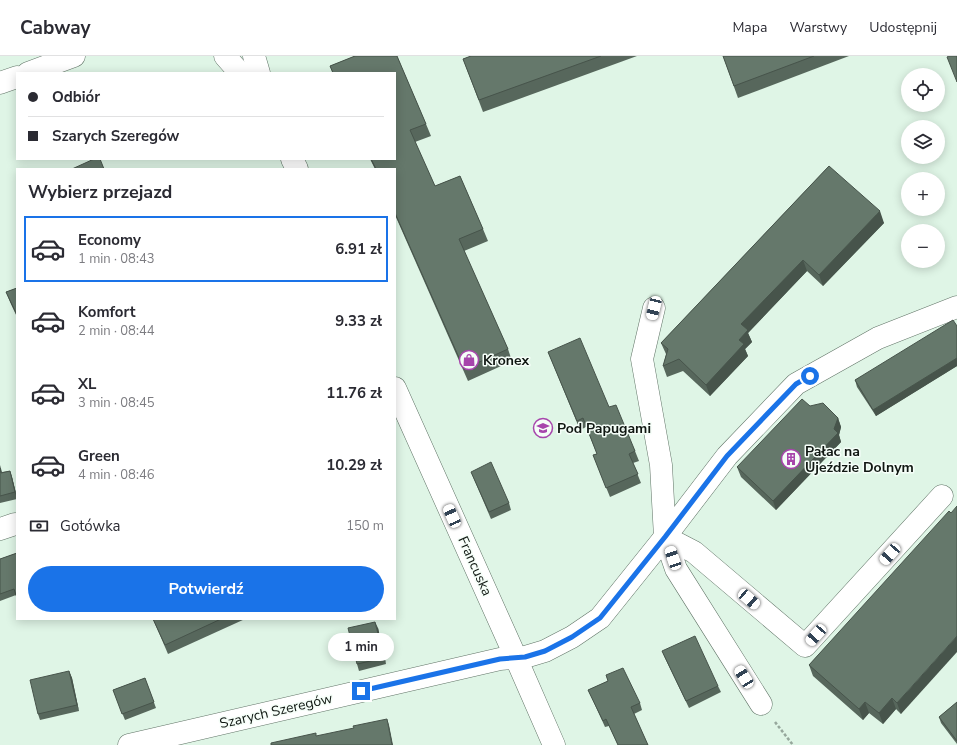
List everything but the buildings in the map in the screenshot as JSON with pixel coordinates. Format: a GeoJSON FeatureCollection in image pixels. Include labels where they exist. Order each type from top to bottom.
{"type":"FeatureCollection","features":[{"type":"Feature","properties":{"kind":"street"},"geometry":{"type":"LineString","coordinates":[[31,72],[74,56]]}},
{"type":"Feature","properties":{"kind":"street"},"geometry":{"type":"LineString","coordinates":[[225,56],[239,72]]}},
{"type":"Feature","properties":{"kind":"street"},"geometry":{"type":"LineString","coordinates":[[254,56],[259,72]]}},
{"type":"Feature","properties":{"kind":"street"},"geometry":{"type":"LineString","coordinates":[[0,83],[16,77]]}},
{"type":"Feature","properties":{"kind":"street","name":"Szarych Szeregów"},"geometry":{"type":"LineString","coordinates":[[129,745],[500,659],[531,656],[545,651],[572,637],[600,618],[727,456],[796,384],[878,338],[957,307]]}},
{"type":"Feature","properties":{"kind":"street"},"geometry":{"type":"LineString","coordinates":[[654,308],[642,359],[661,465],[665,537],[676,569],[761,704]]}},
{"type":"Feature","properties":{"kind":"street","name":"Francuska"},"geometry":{"type":"LineString","coordinates":[[396,390],[554,745]]}},
{"type":"Feature","properties":{"kind":"street"},"geometry":{"type":"LineString","coordinates":[[665,537],[694,552],[805,646],[942,496]]}},
{"type":"Feature","properties":{"kind":"path"},"geometry":{"type":"LineString","coordinates":[[761,704],[793,745]]}},
{"type":"Feature","properties":{"kind":"place","name":"Kronex"},"geometry":{"type":"Point","coordinates":[469,360]}},
{"type":"Feature","properties":{"kind":"place","name":"Pod Papugami"},"geometry":{"type":"Point","coordinates":[543,428]}},
{"type":"Feature","properties":{"kind":"place","name":"Pałac na Ujeździe Dolnym"},"geometry":{"type":"Point","coordinates":[791,459]}},
{"type":"Feature","properties":{"kind":"route"},"geometry":{"type":"LineString","coordinates":[[361,691],[500,659],[531,656],[545,651],[572,637],[600,618],[727,456],[796,384],[810,376]]}}]}
